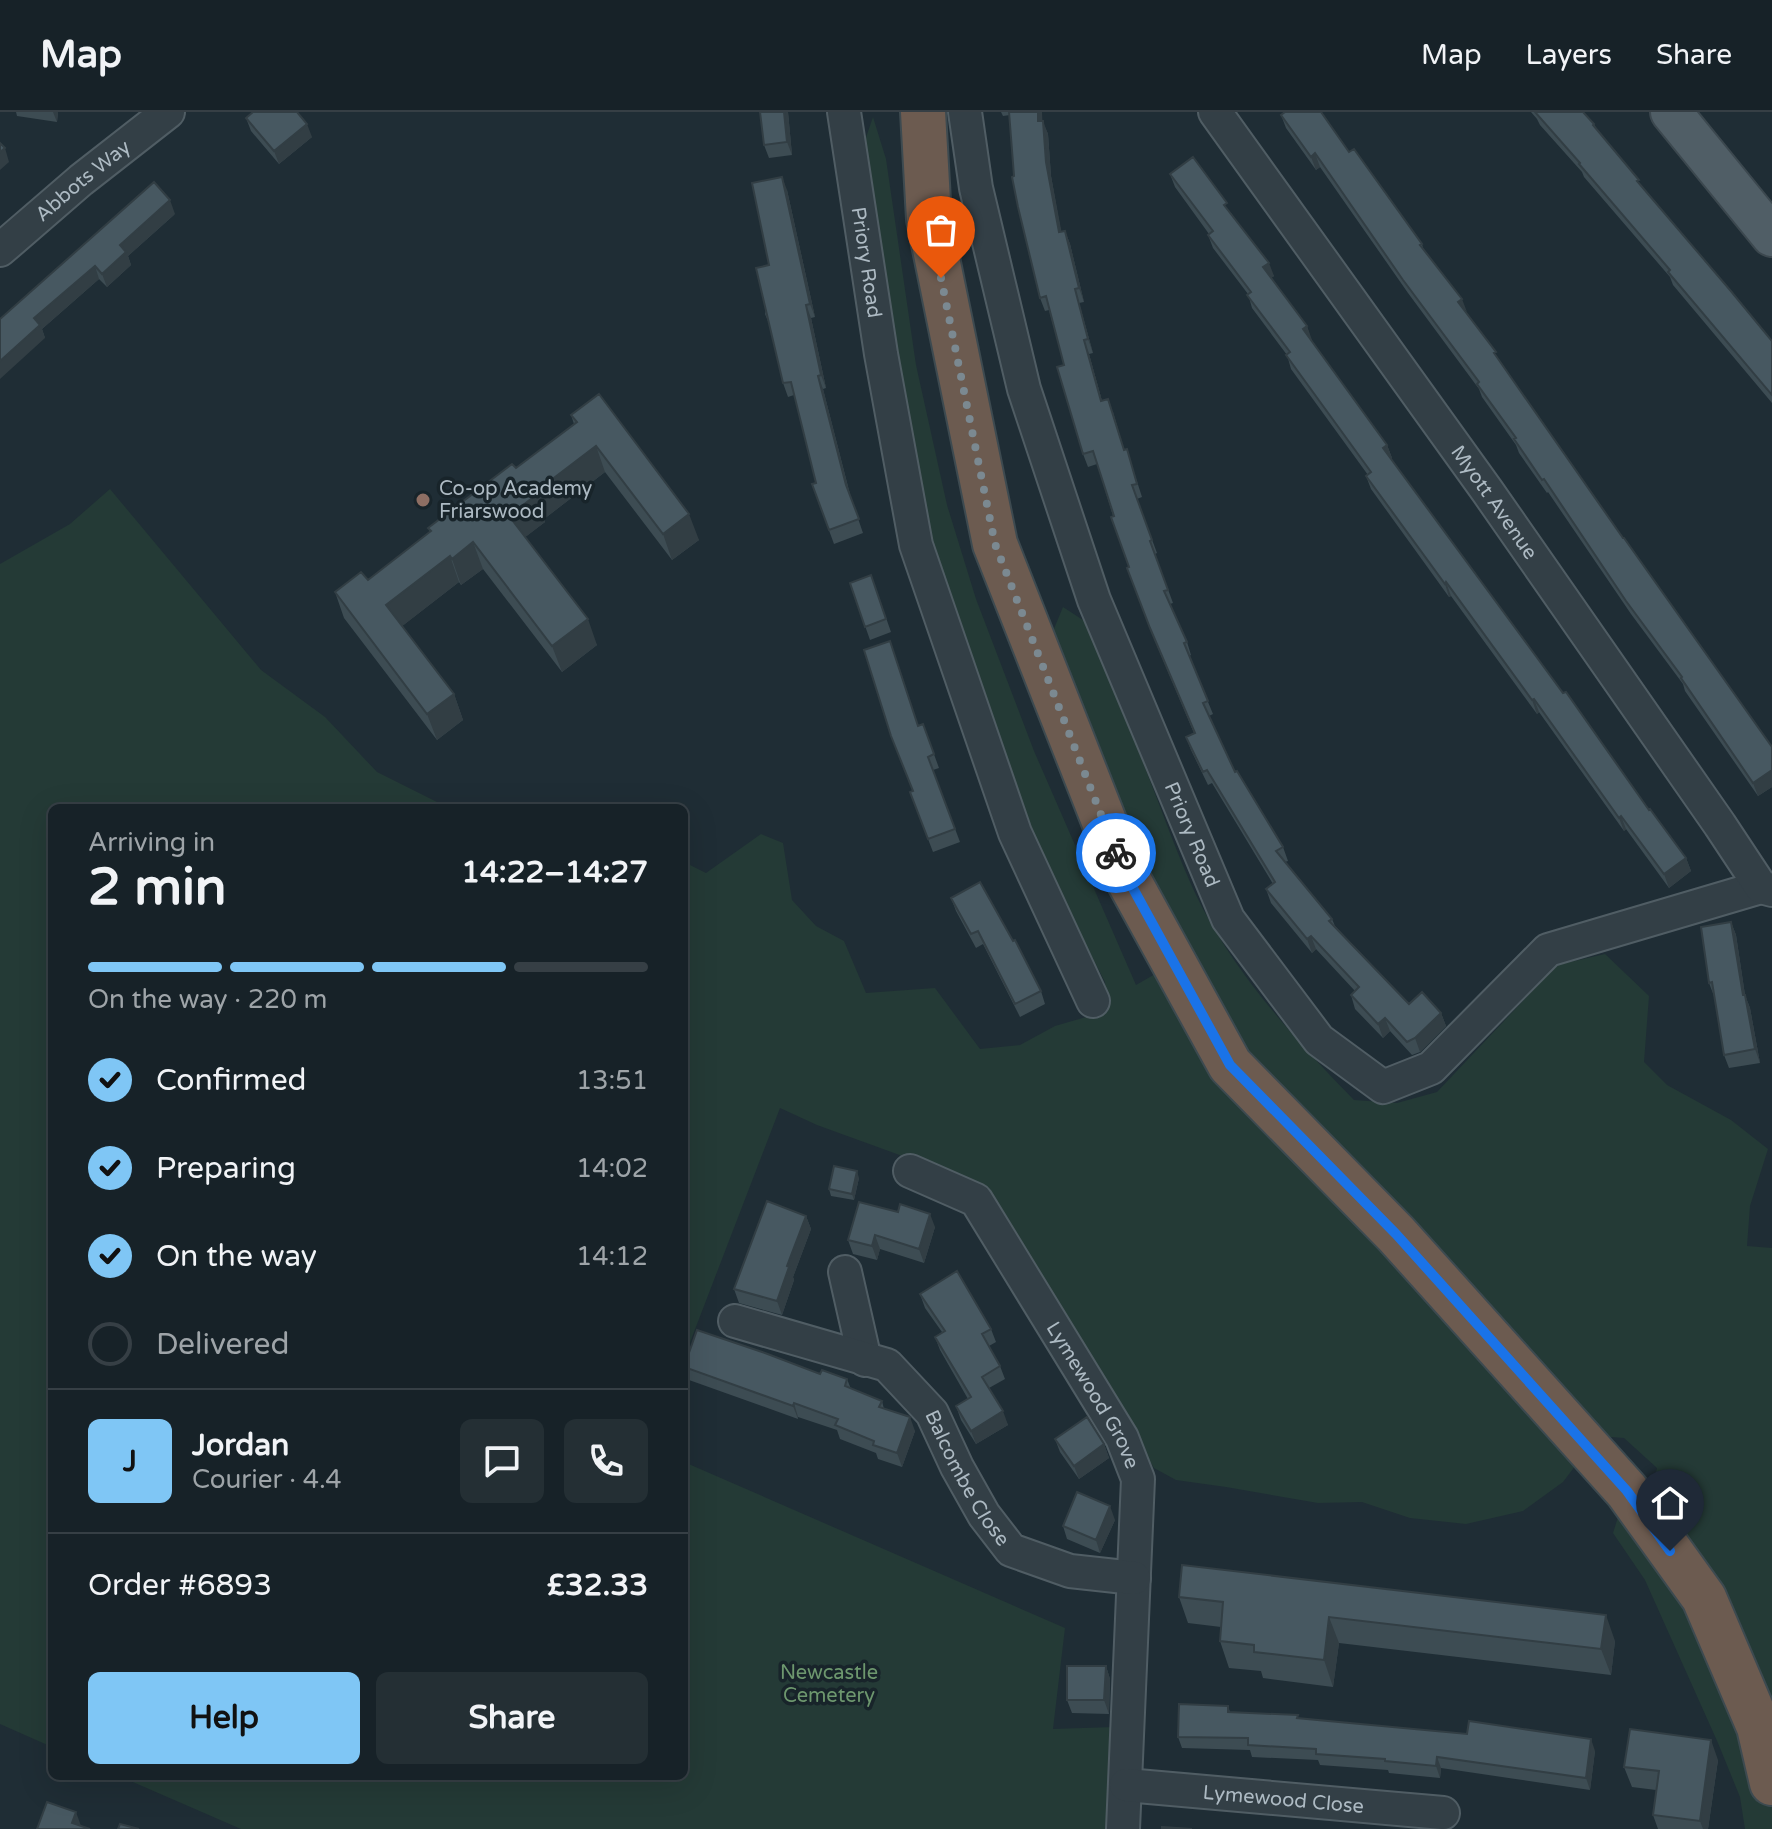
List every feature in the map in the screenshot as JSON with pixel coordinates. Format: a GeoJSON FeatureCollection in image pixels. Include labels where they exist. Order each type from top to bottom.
{"type":"FeatureCollection","features":[{"type":"Feature","properties":{"kind":"highway"},"geometry":{"type":"LineString","coordinates":[[923,112],[929,219],[995,544],[1124,872],[1230,1065],[1396,1234],[1627,1491],[1704,1598],[1759,1727],[1772,1783]]}},
{"type":"Feature","properties":{"kind":"main road"},"geometry":{"type":"LineString","coordinates":[[1671,112],[1772,236]]}},
{"type":"Feature","properties":{"kind":"street","name":"Priory Road"},"geometry":{"type":"LineString","coordinates":[[844,112],[881,354],[916,545],[1015,833],[1093,1001]]}},
{"type":"Feature","properties":{"kind":"street","name":"Priory Road"},"geometry":{"type":"LineString","coordinates":[[965,112],[976,188],[1024,389],[1094,600],[1228,919],[1319,1040],[1383,1087],[1431,1068],[1548,950],[1766,888]]}},
{"type":"Feature","properties":{"kind":"street","name":"Myott Avenue"},"geometry":{"type":"LineString","coordinates":[[1215,112],[1488,492],[1766,888]]}},
{"type":"Feature","properties":{"kind":"street","name":"Abbots Way"},"geometry":{"type":"LineString","coordinates":[[0,250],[81,180],[166,113]]}},
{"type":"Feature","properties":{"kind":"street","name":"Lymewood Grove"},"geometry":{"type":"LineString","coordinates":[[910,1171],[976,1200],[1122,1438],[1138,1479],[1123,1829]]}},
{"type":"Feature","properties":{"kind":"street"},"geometry":{"type":"LineString","coordinates":[[845,1272],[865,1360]]}},
{"type":"Feature","properties":{"kind":"street","name":"Balcombe Close"},"geometry":{"type":"LineString","coordinates":[[735,1321],[887,1365],[932,1413],[984,1515],[1011,1550],[1070,1571],[1134,1578]]}},
{"type":"Feature","properties":{"kind":"street","name":"Lymewood Close"},"geometry":{"type":"LineString","coordinates":[[1126,1785],[1443,1813]]}},
{"type":"Feature","properties":{"kind":"green space"},"geometry":{"type":"Polygon","coordinates":[[[873,117],[886,159],[916,365],[947,505],[976,599],[1034,751],[1136,985],[1190,954],[1137,856],[1051,636],[1063,607],[1092,626],[1177,851],[1218,935],[1272,1010],[1354,1100],[1397,1103],[1437,1092],[1557,965],[1605,954],[1649,996],[1644,1062],[1667,1085],[1731,1120],[1768,1149],[1750,1206],[1747,1246],[1772,1248],[1772,1829],[1745,1829],[1740,1797],[1718,1743],[1645,1580],[1613,1533],[1619,1514],[1652,1490],[1657,1468],[1624,1438],[1598,1436],[1563,1482],[1523,1511],[1466,1524],[1410,1518],[1362,1502],[1318,1503],[1176,1480],[1154,1468],[997,1202],[974,1182],[817,1125],[780,1108],[688,1348],[688,864],[706,873],[761,834],[783,843],[792,900],[816,926],[844,941],[866,993],[935,988],[980,1049],[1020,1045],[1055,1026],[1106,1008],[1105,982],[1035,838],[969,672],[934,561],[859,158],[873,117]]]}},
{"type":"Feature","properties":{"kind":"green space"},"geometry":{"type":"Polygon","coordinates":[[[110,489],[261,670],[325,717],[377,772],[441,804],[48,804],[48,1745],[0,1724],[0,564],[70,524],[110,489]]]}},
{"type":"Feature","properties":{"kind":"green space","name":"Newcastle Cemetery"},"geometry":{"type":"Polygon","coordinates":[[[688,1464],[1065,1628],[1053,1729],[1114,1727],[1106,1829],[241,1829],[128,1780],[688,1780],[688,1464]]]}},
{"type":"Feature","properties":{"kind":"building"},"geometry":{"type":"Polygon","coordinates":[[[253,112],[297,112],[307,124],[274,151],[246,118],[253,112]]]}},
{"type":"Feature","properties":{"kind":"building"},"geometry":{"type":"Polygon","coordinates":[[[760,112],[784,112],[787,142],[764,145],[760,112]]]}},
{"type":"Feature","properties":{"kind":"building"},"geometry":{"type":"Polygon","coordinates":[[[1009,112],[1038,112],[1038,121],[1043,121],[1046,162],[1059,232],[1065,231],[1079,288],[1075,289],[1088,339],[1084,340],[1101,401],[1108,399],[1124,450],[1127,449],[1137,484],[1132,485],[1168,590],[1164,591],[1187,642],[1184,643],[1208,701],[1203,703],[1235,772],[1283,847],[1276,851],[1332,919],[1329,921],[1409,1004],[1422,992],[1441,1013],[1407,1042],[1385,1018],[1378,1024],[1351,995],[1359,987],[1311,936],[1307,939],[1266,889],[1275,882],[1207,770],[1203,772],[1186,737],[1195,733],[1127,568],[1093,451],[1083,454],[1057,367],[1064,365],[1046,296],[1040,298],[1012,177],[1009,112]]]}},
{"type":"Feature","properties":{"kind":"building"},"geometry":{"type":"Polygon","coordinates":[[[1285,112],[1321,112],[1349,152],[1354,149],[1420,245],[1462,299],[1458,302],[1772,747],[1772,770],[1753,783],[1542,480],[1477,384],[1479,382],[1315,153],[1311,157],[1281,115],[1285,112]]]}},
{"type":"Feature","properties":{"kind":"building"},"geometry":{"type":"Polygon","coordinates":[[[1535,112],[1583,112],[1594,124],[1637,181],[1772,341],[1772,395],[1668,272],[1670,270],[1535,112]]]}},
{"type":"Feature","properties":{"kind":"building"},"geometry":{"type":"Polygon","coordinates":[[[1193,157],[1227,203],[1224,205],[1269,263],[1263,267],[1307,326],[1303,329],[1387,445],[1383,448],[1686,858],[1664,874],[1621,816],[1619,818],[1534,699],[1366,476],[1371,472],[1286,355],[1290,352],[1247,295],[1251,292],[1208,235],[1213,231],[1170,174],[1193,157]]]}},
{"type":"Feature","properties":{"kind":"building"},"geometry":{"type":"Polygon","coordinates":[[[782,177],[810,304],[806,305],[821,375],[818,376],[846,485],[859,519],[829,530],[812,484],[816,483],[791,382],[783,383],[756,268],[769,265],[752,183],[782,177]]]}},
{"type":"Feature","properties":{"kind":"building"},"geometry":{"type":"Polygon","coordinates":[[[154,182],[170,200],[120,245],[126,252],[102,274],[95,266],[34,318],[40,325],[0,361],[0,319],[154,182]]]}},
{"type":"Feature","properties":{"kind":"building"},"geometry":{"type":"Polygon","coordinates":[[[599,394],[689,514],[663,534],[596,446],[509,516],[588,619],[552,646],[473,542],[452,559],[450,556],[386,605],[454,694],[427,714],[335,592],[361,572],[368,580],[431,531],[428,528],[512,464],[516,468],[577,422],[571,415],[599,394]]]}},
{"type":"Feature","properties":{"kind":"building"},"geometry":{"type":"Polygon","coordinates":[[[871,575],[886,619],[865,627],[850,583],[871,575]]]}},
{"type":"Feature","properties":{"kind":"building"},"geometry":{"type":"Polygon","coordinates":[[[890,641],[918,726],[923,724],[934,754],[928,757],[955,829],[928,839],[864,650],[890,641]]]}},
{"type":"Feature","properties":{"kind":"building"},"geometry":{"type":"Polygon","coordinates":[[[980,882],[1041,991],[1015,1004],[978,931],[971,934],[951,898],[980,882]]]}},
{"type":"Feature","properties":{"kind":"building"},"geometry":{"type":"Polygon","coordinates":[[[1731,922],[1755,1049],[1724,1055],[1701,927],[1731,922]]]}},
{"type":"Feature","properties":{"kind":"building"},"geometry":{"type":"Polygon","coordinates":[[[834,1166],[857,1171],[852,1194],[829,1189],[834,1166]]]}},
{"type":"Feature","properties":{"kind":"building"},"geometry":{"type":"Polygon","coordinates":[[[767,1201],[806,1216],[777,1301],[734,1289],[767,1201]]]}},
{"type":"Feature","properties":{"kind":"building"},"geometry":{"type":"Polygon","coordinates":[[[859,1202],[898,1212],[900,1204],[930,1214],[919,1249],[875,1235],[872,1246],[848,1240],[859,1202]]]}},
{"type":"Feature","properties":{"kind":"building"},"geometry":{"type":"Polygon","coordinates":[[[957,1271],[991,1329],[982,1334],[1000,1366],[982,1377],[1003,1411],[971,1431],[956,1406],[971,1397],[935,1337],[945,1331],[920,1294],[957,1271]]]}},
{"type":"Feature","properties":{"kind":"building"},"geometry":{"type":"Polygon","coordinates":[[[697,1330],[820,1374],[822,1370],[847,1379],[845,1386],[882,1401],[879,1407],[910,1417],[897,1453],[873,1445],[874,1441],[835,1425],[838,1419],[688,1368],[688,1356],[697,1330]]]}},
{"type":"Feature","properties":{"kind":"building"},"geometry":{"type":"Polygon","coordinates":[[[1087,1417],[1104,1444],[1074,1466],[1055,1439],[1087,1417]]]}},
{"type":"Feature","properties":{"kind":"building"},"geometry":{"type":"Polygon","coordinates":[[[1077,1492],[1110,1506],[1096,1540],[1063,1526],[1077,1492]]]}},
{"type":"Feature","properties":{"kind":"building"},"geometry":{"type":"Polygon","coordinates":[[[1182,1565],[1606,1615],[1601,1649],[1329,1617],[1324,1660],[1254,1652],[1254,1645],[1220,1641],[1223,1602],[1179,1597],[1182,1565]]]}},
{"type":"Feature","properties":{"kind":"building"},"geometry":{"type":"Polygon","coordinates":[[[1067,1666],[1106,1666],[1104,1700],[1067,1700],[1067,1666]]]}},
{"type":"Feature","properties":{"kind":"building"},"geometry":{"type":"Polygon","coordinates":[[[1179,1704],[1228,1706],[1228,1712],[1298,1715],[1297,1718],[1467,1734],[1469,1721],[1591,1739],[1586,1778],[1437,1757],[1436,1766],[1316,1754],[1316,1749],[1248,1745],[1248,1738],[1178,1737],[1179,1704]]]}},
{"type":"Feature","properties":{"kind":"building"},"geometry":{"type":"Polygon","coordinates":[[[1630,1729],[1711,1740],[1700,1821],[1653,1815],[1659,1771],[1624,1767],[1630,1729]]]}},
{"type":"Feature","properties":{"kind":"building"},"geometry":{"type":"Polygon","coordinates":[[[47,1802],[76,1812],[72,1823],[90,1829],[37,1829],[47,1802]]]}},
{"type":"Feature","properties":{"kind":"building"},"geometry":{"type":"Polygon","coordinates":[[[120,1824],[139,1829],[118,1829],[120,1824]]]}},
{"type":"Feature","properties":{"kind":"way so far"},"geometry":{"type":"LineString","coordinates":[[941,278],[995,544],[1116,853]]}},
{"type":"Feature","properties":{"kind":"place","name":"Co-op Academy Friarswood"},"geometry":{"type":"Point","coordinates":[423,500]}},
{"type":"Feature","properties":{"kind":"route"},"geometry":{"type":"LineString","coordinates":[[1116,853],[1230,1065],[1396,1234],[1627,1491],[1670,1551]]}}]}
